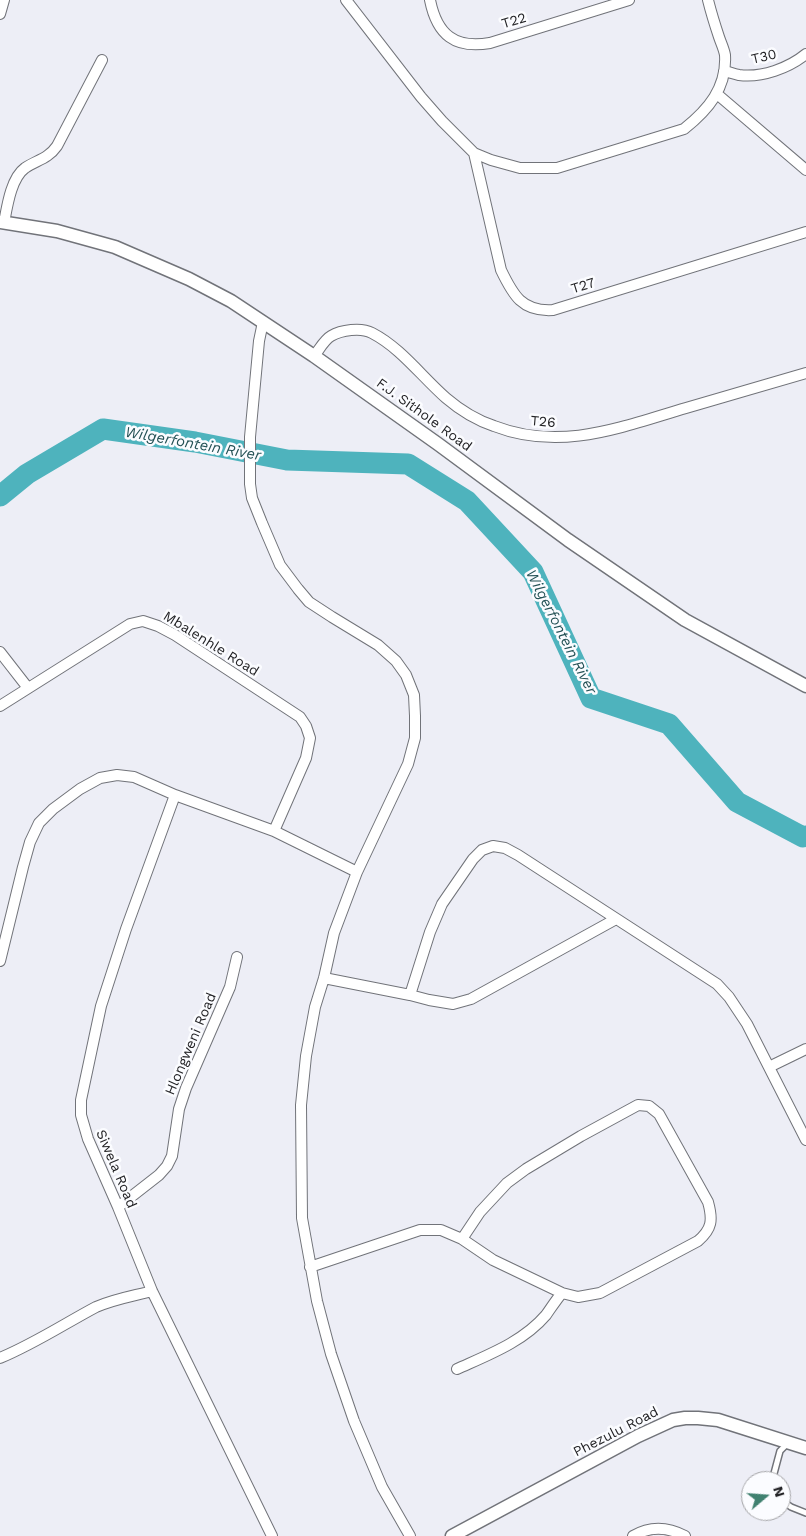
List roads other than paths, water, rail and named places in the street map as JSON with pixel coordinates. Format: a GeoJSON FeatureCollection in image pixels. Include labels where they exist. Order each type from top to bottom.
{"type":"FeatureCollection","features":[{"type":"Feature","properties":{"kind":"street"},"geometry":{"type":"LineString","coordinates":[[0,14],[4,0]]}},
{"type":"Feature","properties":{"kind":"street"},"geometry":{"type":"LineString","coordinates":[[346,0],[421,97],[458,138],[474,153],[520,168],[557,168],[684,129],[700,116],[717,94],[723,81],[724,71],[725,54],[708,0]]}},
{"type":"Feature","properties":{"kind":"street","name":"T22"},"geometry":{"type":"LineString","coordinates":[[430,0],[439,26],[451,39],[476,46],[628,0]]}},
{"type":"Feature","properties":{"kind":"street","name":"T30"},"geometry":{"type":"LineString","coordinates":[[724,71],[740,75],[755,75],[782,68],[806,54]]}},
{"type":"Feature","properties":{"kind":"street"},"geometry":{"type":"LineString","coordinates":[[2,223],[18,175],[27,167],[52,153],[102,60]]}},
{"type":"Feature","properties":{"kind":"street"},"geometry":{"type":"LineString","coordinates":[[717,94],[806,170]]}},
{"type":"Feature","properties":{"kind":"street","name":"T27"},"geometry":{"type":"LineString","coordinates":[[474,153],[501,270],[518,299],[539,311],[553,310],[806,232]]}},
{"type":"Feature","properties":{"kind":"street","name":"F.J. Sithole Road"},"geometry":{"type":"LineString","coordinates":[[2,223],[57,231],[115,247],[189,279],[231,301],[314,356],[568,540],[685,620],[806,686]]}},
{"type":"Feature","properties":{"kind":"street"},"geometry":{"type":"LineString","coordinates":[[263,322],[259,341],[250,437],[250,484],[256,506],[274,553],[284,571],[309,602],[378,645],[396,661],[406,675],[414,695],[416,716],[415,738],[408,764],[357,872],[334,933],[324,978],[315,1007],[306,1056],[301,1105],[302,1218],[317,1301],[331,1354],[354,1421],[382,1487],[410,1536]]}},
{"type":"Feature","properties":{"kind":"street","name":"T26"},"geometry":{"type":"LineString","coordinates":[[314,356],[330,336],[337,333],[358,330],[371,333],[400,353],[447,399],[470,416],[495,427],[521,434],[559,438],[580,436],[619,427],[806,373]]}},
{"type":"Feature","properties":{"kind":"street","name":"Mbalenhle Road"},"geometry":{"type":"LineString","coordinates":[[0,706],[130,624],[144,621],[158,626],[175,635],[300,718],[306,726],[310,738],[306,758],[274,831]]}},
{"type":"Feature","properties":{"kind":"street"},"geometry":{"type":"LineString","coordinates":[[0,652],[28,688]]}},
{"type":"Feature","properties":{"kind":"street"},"geometry":{"type":"LineString","coordinates":[[0,961],[30,842],[39,823],[53,809],[80,789],[100,778],[117,775],[134,777],[175,795],[274,831],[357,872]]}},
{"type":"Feature","properties":{"kind":"street","name":"Siwela Road"},"geometry":{"type":"LineString","coordinates":[[175,795],[126,929],[104,998],[81,1100],[81,1115],[88,1139],[152,1292],[272,1536]]}},
{"type":"Feature","properties":{"kind":"street"},"geometry":{"type":"LineString","coordinates":[[410,995],[430,932],[442,904],[473,859],[482,850],[493,846],[505,848],[717,984],[737,1007],[806,1140]]}},
{"type":"Feature","properties":{"kind":"street"},"geometry":{"type":"LineString","coordinates":[[324,978],[453,1004],[471,999],[616,919]]}},
{"type":"Feature","properties":{"kind":"street","name":"Hlongweni Road"},"geometry":{"type":"LineString","coordinates":[[118,1207],[159,1175],[167,1166],[172,1156],[180,1109],[186,1088],[230,987],[238,957]]}},
{"type":"Feature","properties":{"kind":"street"},"geometry":{"type":"LineString","coordinates":[[769,1067],[806,1049]]}},
{"type":"Feature","properties":{"kind":"street"},"geometry":{"type":"LineString","coordinates":[[310,1267],[420,1230],[441,1230],[462,1238],[493,1260],[562,1293],[578,1297],[600,1293],[698,1242],[706,1234],[712,1215],[708,1202],[659,1114],[649,1106],[638,1105],[581,1136],[506,1183],[480,1212],[462,1238]]}},
{"type":"Feature","properties":{"kind":"street"},"geometry":{"type":"LineString","coordinates":[[0,1358],[15,1352],[97,1307],[116,1300],[152,1292]]}},
{"type":"Feature","properties":{"kind":"street"},"geometry":{"type":"LineString","coordinates":[[457,1369],[505,1347],[528,1332],[545,1316],[562,1293]]}},
{"type":"Feature","properties":{"kind":"street","name":"Phezulu Road"},"geometry":{"type":"LineString","coordinates":[[452,1536],[638,1436],[673,1420],[698,1418],[718,1420],[806,1448]]}},
{"type":"Feature","properties":{"kind":"street"},"geometry":{"type":"LineString","coordinates":[[633,1536],[650,1528],[669,1530],[685,1536]]}},
{"type":"Feature","properties":{"kind":"lane"},"geometry":{"type":"LineString","coordinates":[[775,1471],[780,1452],[788,1442]]}},
{"type":"Feature","properties":{"kind":"lane"},"geometry":{"type":"LineString","coordinates":[[791,1507],[806,1513]]}},
{"type":"Feature","properties":{"kind":"waterway","name":"Wilgerfontein River"},"geometry":{"type":"LineString","coordinates":[[0,496],[27,474],[103,429],[195,442],[287,460],[408,464],[467,501],[533,572],[591,698],[669,724],[737,802],[803,837],[806,836]]}}]}
